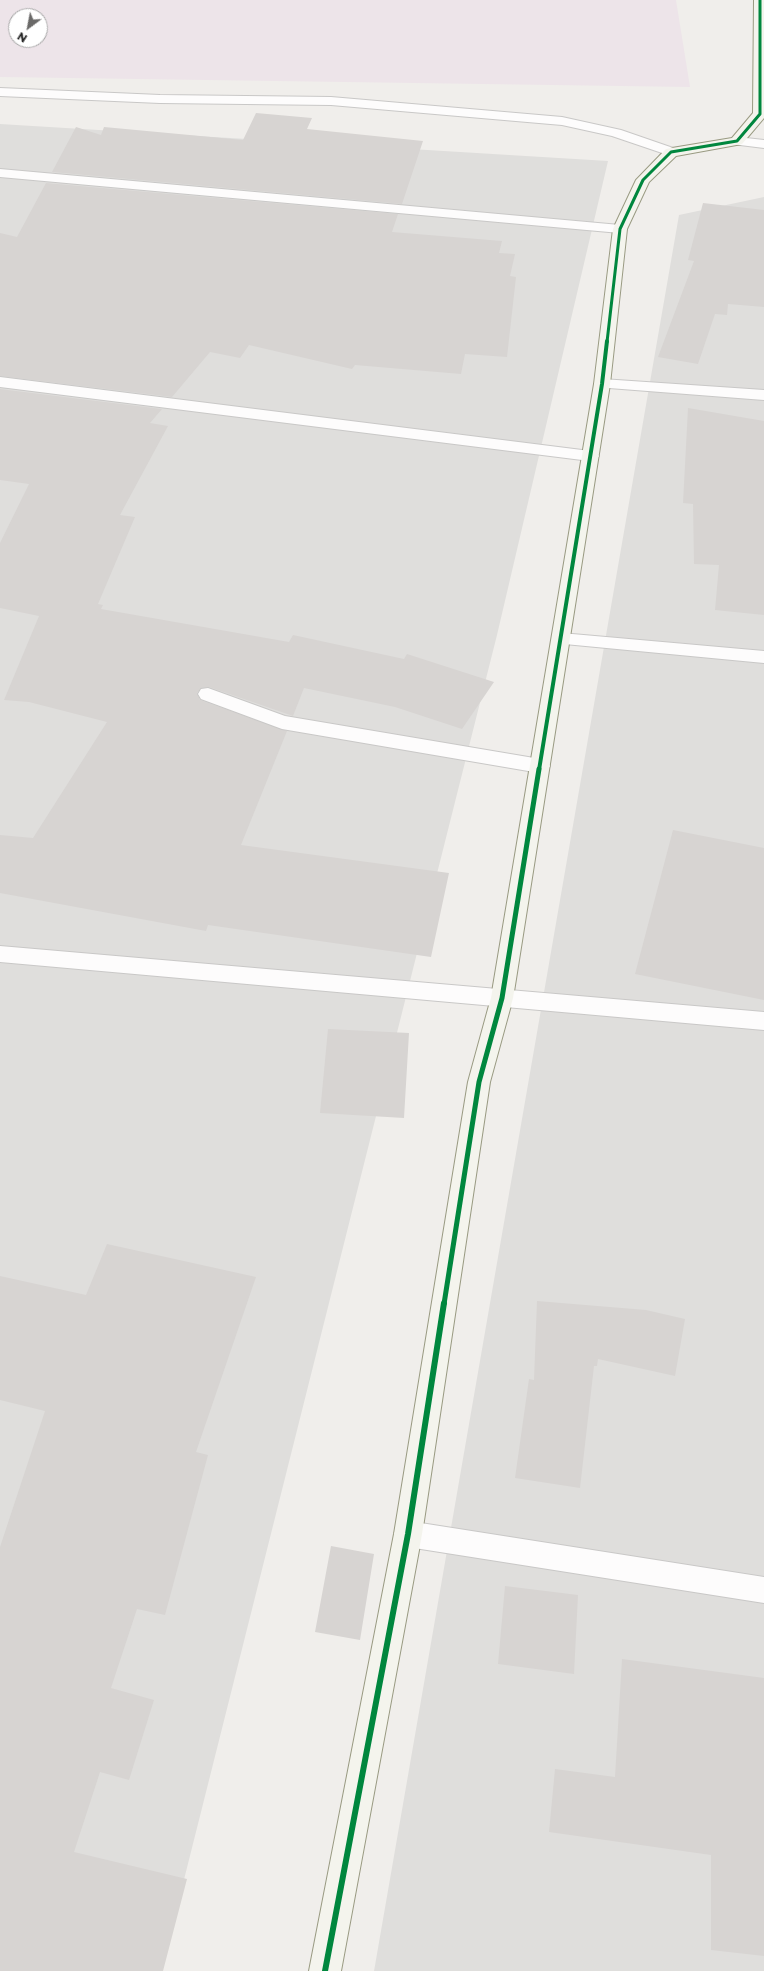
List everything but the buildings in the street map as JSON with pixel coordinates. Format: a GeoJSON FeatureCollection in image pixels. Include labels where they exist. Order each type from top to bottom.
{"type":"FeatureCollection","features":[{"type":"Feature","properties":{"kind":"street"},"geometry":{"type":"LineString","coordinates":[[737,141],[760,114],[760,0]]}},
{"type":"Feature","properties":{"kind":"street"},"geometry":{"type":"LineString","coordinates":[[0,92],[160,99],[331,101],[562,121],[616,133],[671,152],[737,141],[764,144]]}},
{"type":"Feature","properties":{"kind":"street"},"geometry":{"type":"LineString","coordinates":[[325,1971],[408,1534],[479,1082],[502,998],[562,639],[602,384],[620,229],[643,180],[671,152]]}},
{"type":"Feature","properties":{"kind":"street"},"geometry":{"type":"LineString","coordinates":[[0,173],[620,229]]}},
{"type":"Feature","properties":{"kind":"street"},"geometry":{"type":"LineString","coordinates":[[0,382],[590,456]]}},
{"type":"Feature","properties":{"kind":"street"},"geometry":{"type":"LineString","coordinates":[[602,384],[764,395]]}},
{"type":"Feature","properties":{"kind":"street"},"geometry":{"type":"LineString","coordinates":[[562,639],[764,657]]}},
{"type":"Feature","properties":{"kind":"street"},"geometry":{"type":"LineString","coordinates":[[208,694],[282,722],[540,766]]}},
{"type":"Feature","properties":{"kind":"street"},"geometry":{"type":"LineString","coordinates":[[0,954],[764,1021]]}},
{"type":"Feature","properties":{"kind":"street"},"geometry":{"type":"LineString","coordinates":[[408,1534],[764,1590]]}},
{"type":"Feature","properties":{"kind":"shaded area"},"geometry":{"type":"Polygon","coordinates":[[[0,0],[676,0],[690,87],[0,77],[0,0]]]}},
{"type":"Feature","properties":{"kind":"shaded area"},"geometry":{"type":"Polygon","coordinates":[[[0,124],[608,161],[497,635],[161,1971],[0,1971],[0,124]]]}},
{"type":"Feature","properties":{"kind":"shaded area"},"geometry":{"type":"Polygon","coordinates":[[[764,197],[764,1971],[374,1971],[679,215],[764,197]]]}},
{"type":"Feature","properties":{"kind":"cycle path"},"geometry":{"type":"LineString","coordinates":[[325,1971],[408,1534],[479,1082],[502,998],[602,384],[620,229],[643,180],[671,152],[737,141],[760,114],[760,0]]}}]}
